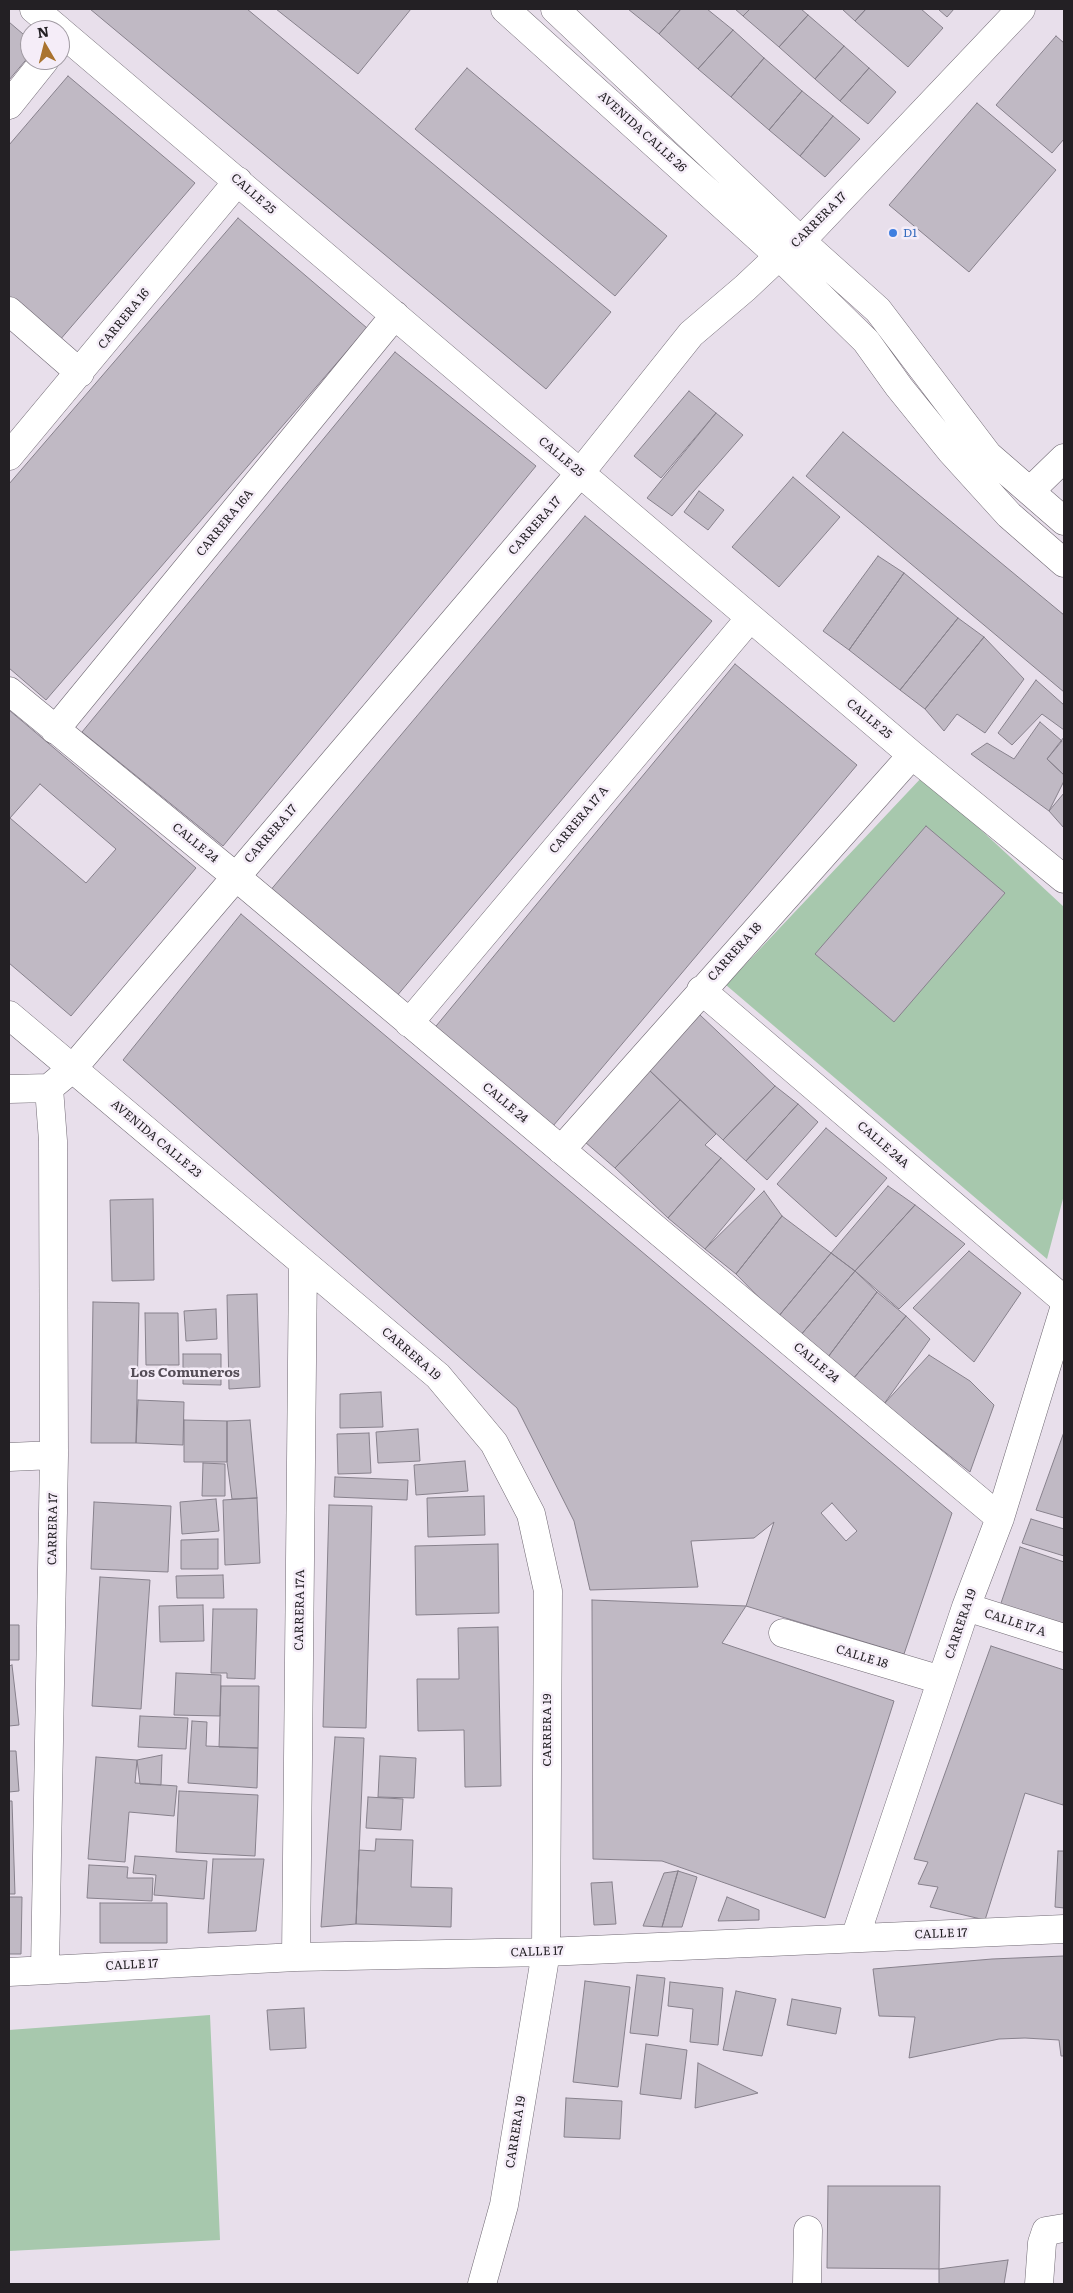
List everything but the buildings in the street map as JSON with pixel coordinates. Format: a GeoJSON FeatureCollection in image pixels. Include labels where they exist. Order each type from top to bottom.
{"type":"FeatureCollection","features":[{"type":"Feature","properties":{"kind":"street","name":"CALLE 25"},"geometry":{"type":"LineString","coordinates":[[34,9],[46,20]]}},
{"type":"Feature","properties":{"kind":"street","name":"AVENIDA CALLE 26"},"geometry":{"type":"LineString","coordinates":[[505,9],[779,256],[866,340],[899,387],[950,450],[1009,514],[1064,563]]}},
{"type":"Feature","properties":{"kind":"street"},"geometry":{"type":"LineString","coordinates":[[554,9],[801,241],[878,310],[988,455],[1064,521]]}},
{"type":"Feature","properties":{"kind":"street","name":"CARRERA 17"},"geometry":{"type":"LineString","coordinates":[[45,1970],[54,1455],[53,1142],[49,1088],[73,1068],[580,473],[690,334],[745,288],[779,256],[801,241],[1021,9]]}},
{"type":"Feature","properties":{"kind":"street","name":"CALLE 25"},"geometry":{"type":"LineString","coordinates":[[70,41],[238,181],[912,755],[1064,879]]}},
{"type":"Feature","properties":{"kind":"street"},"geometry":{"type":"LineString","coordinates":[[9,105],[37,70]]}},
{"type":"Feature","properties":{"kind":"street","name":"CARRERA 16"},"geometry":{"type":"LineString","coordinates":[[9,456],[238,181]]}},
{"type":"Feature","properties":{"kind":"street"},"geometry":{"type":"LineString","coordinates":[[9,311],[80,373]]}},
{"type":"Feature","properties":{"kind":"street","name":"CARRERA 16A"},"geometry":{"type":"LineString","coordinates":[[55,730],[395,316]]}},
{"type":"Feature","properties":{"kind":"street"},"geometry":{"type":"LineString","coordinates":[[1030,491],[1064,458]]}},
{"type":"Feature","properties":{"kind":"street","name":"CARRERA 17 A"},"geometry":{"type":"LineString","coordinates":[[409,1023],[750,618]]}},
{"type":"Feature","properties":{"kind":"street","name":"CALLE 24"},"geometry":{"type":"LineString","coordinates":[[9,691],[235,876],[1000,1518]]}},
{"type":"Feature","properties":{"kind":"street","name":"CARRERA 18"},"geometry":{"type":"LineString","coordinates":[[561,1150],[701,990],[912,755]]}},
{"type":"Feature","properties":{"kind":"street","name":"CALLE 24A"},"geometry":{"type":"LineString","coordinates":[[701,990],[1064,1300]]}},
{"type":"Feature","properties":{"kind":"street","name":"AVENIDA CALLE 23"},"geometry":{"type":"LineString","coordinates":[[9,1015],[303,1263]]}},
{"type":"Feature","properties":{"kind":"street"},"geometry":{"type":"LineString","coordinates":[[9,1089],[49,1088]]}},
{"type":"Feature","properties":{"kind":"street","name":"CARRERA 19"},"geometry":{"type":"LineString","coordinates":[[303,1263],[438,1376],[494,1443],[531,1514],[548,1591],[546,1952],[504,2205],[482,2284]]}},
{"type":"Feature","properties":{"kind":"street","name":"CARRERA 17A"},"geometry":{"type":"LineString","coordinates":[[296,1957],[303,1263]]}},
{"type":"Feature","properties":{"kind":"street","name":"CARRERA 19"},"geometry":{"type":"LineString","coordinates":[[855,1938],[966,1607],[1000,1518],[1064,1309]]}},
{"type":"Feature","properties":{"kind":"street"},"geometry":{"type":"LineString","coordinates":[[9,1456],[54,1455]]}},
{"type":"Feature","properties":{"kind":"street","name":"CALLE 17 A"},"geometry":{"type":"LineString","coordinates":[[966,1607],[1064,1638]]}},
{"type":"Feature","properties":{"kind":"street","name":"CALLE 18"},"geometry":{"type":"LineString","coordinates":[[783,1633],[941,1680]]}},
{"type":"Feature","properties":{"kind":"street","name":"CALLE 17"},"geometry":{"type":"LineString","coordinates":[[9,1972],[296,1957],[546,1952],[1064,1929]]}},
{"type":"Feature","properties":{"kind":"street"},"geometry":{"type":"LineString","coordinates":[[807,2284],[808,2230]]}},
{"type":"Feature","properties":{"kind":"street"},"geometry":{"type":"LineString","coordinates":[[1039,2284],[1042,2242],[1055,2230]]}},
{"type":"Feature","properties":{"kind":"green space"},"geometry":{"type":"Polygon","coordinates":[[[923,776],[1064,907],[1064,1195],[1047,1259],[726,985],[923,776]]]}},
{"type":"Feature","properties":{"kind":"green space"},"geometry":{"type":"Polygon","coordinates":[[[210,2015],[220,2240],[9,2251],[9,2030],[210,2015]]]}},
{"type":"Feature","properties":{"kind":"place","name":"D1"},"geometry":{"type":"Point","coordinates":[893,233]}},
{"type":"Feature","properties":{"kind":"district","name":"Los Comuneros"},"geometry":{"type":"Point","coordinates":[185,1373]}}]}
